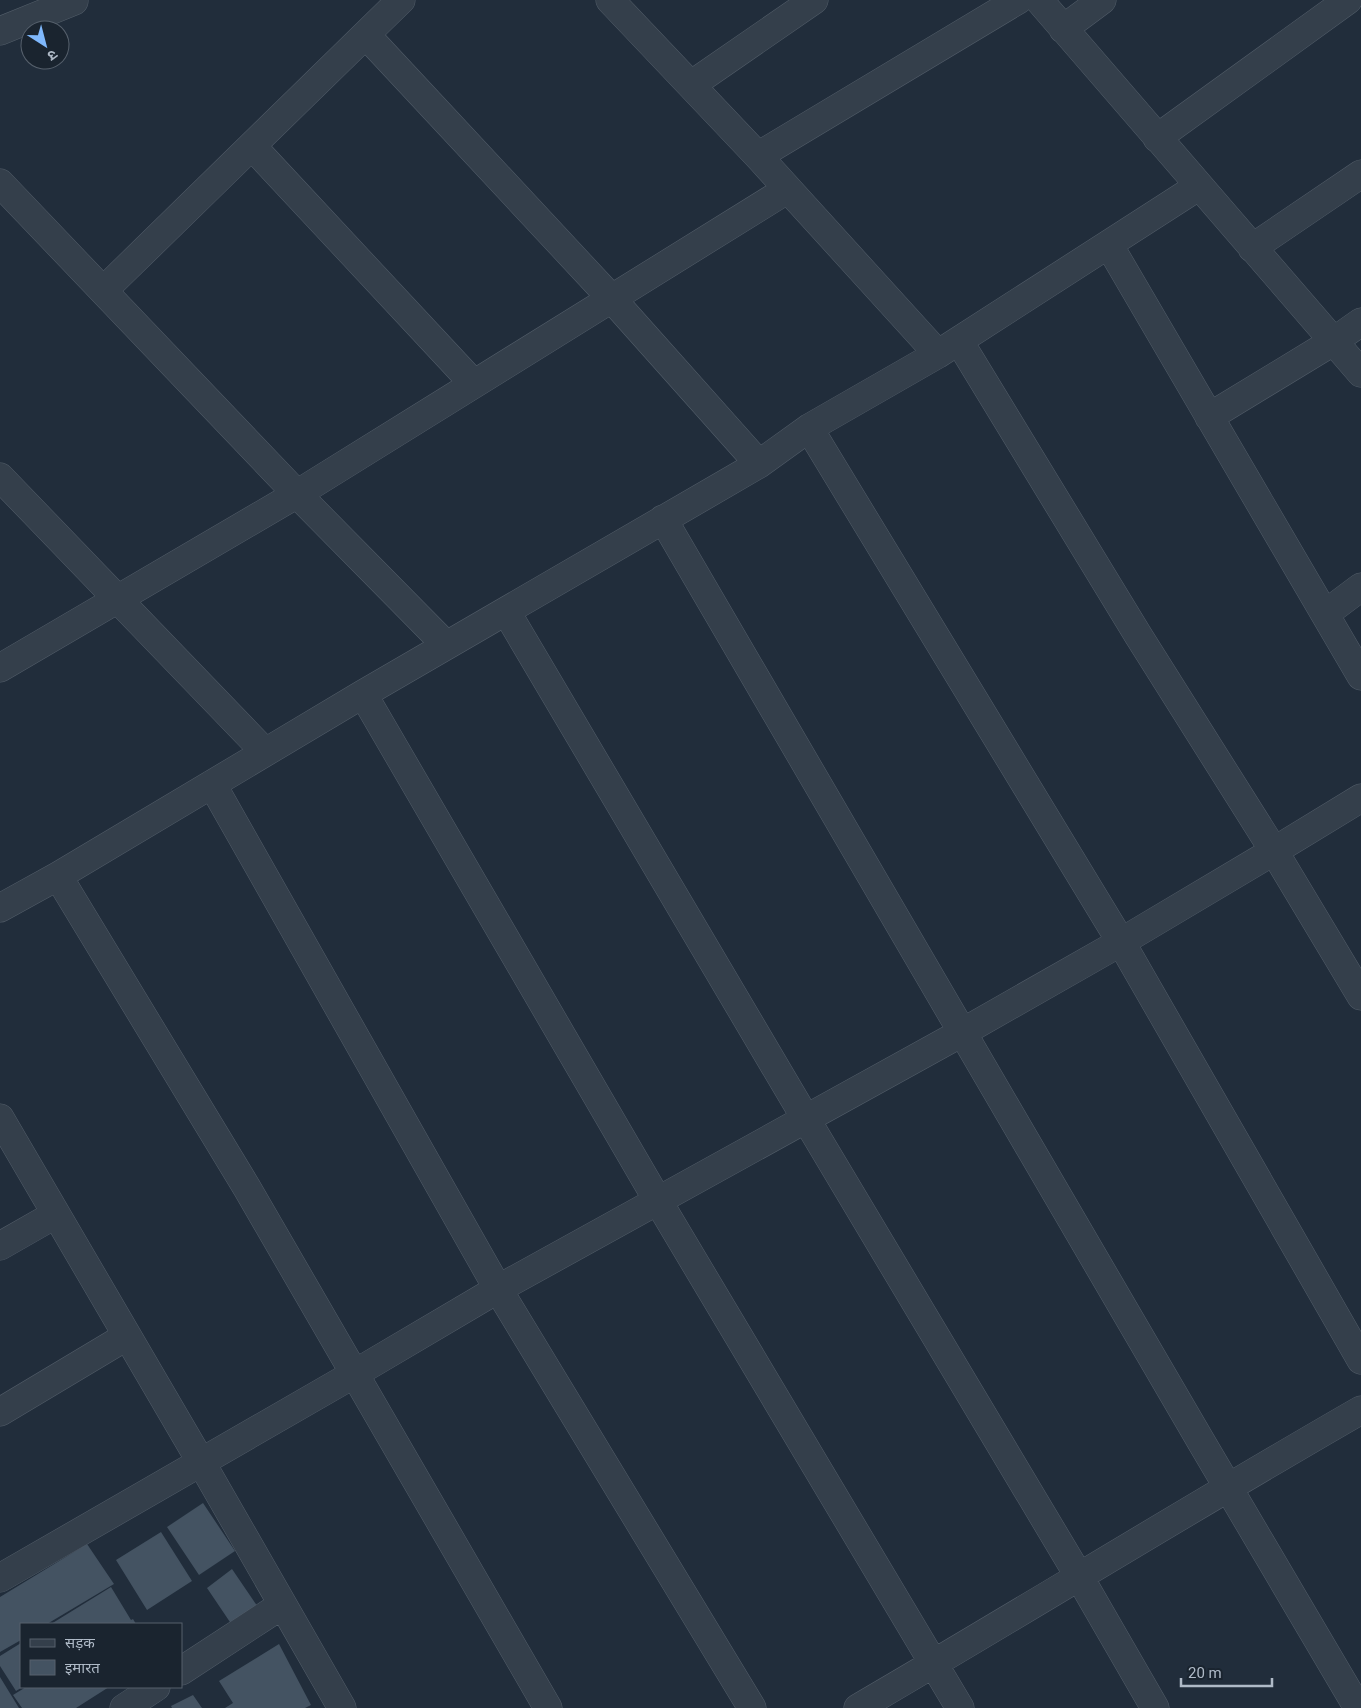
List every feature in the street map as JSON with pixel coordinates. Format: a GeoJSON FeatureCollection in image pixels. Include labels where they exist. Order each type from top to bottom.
{"type":"FeatureCollection","features":[{"type":"Feature","properties":{"kind":"street"},"geometry":{"type":"LineString","coordinates":[[104,290],[401,0]]}},
{"type":"Feature","properties":{"kind":"street"},"geometry":{"type":"LineString","coordinates":[[610,0],[788,189],[949,347],[1138,635],[1274,851],[1361,996]]}},
{"type":"Feature","properties":{"kind":"street"},"geometry":{"type":"LineString","coordinates":[[691,85],[814,0]]}},
{"type":"Feature","properties":{"kind":"street"},"geometry":{"type":"LineString","coordinates":[[758,156],[1018,0]]}},
{"type":"Feature","properties":{"kind":"street"},"geometry":{"type":"LineString","coordinates":[[1039,0],[1198,186],[1361,372]]}},
{"type":"Feature","properties":{"kind":"street"},"geometry":{"type":"LineString","coordinates":[[1063,29],[1102,0]]}},
{"type":"Feature","properties":{"kind":"street"},"geometry":{"type":"LineString","coordinates":[[1157,138],[1348,0]]}},
{"type":"Feature","properties":{"kind":"street"},"geometry":{"type":"LineString","coordinates":[[0,31],[74,1]]}},
{"type":"Feature","properties":{"kind":"street"},"geometry":{"type":"LineString","coordinates":[[366,35],[612,299],[759,464]]}},
{"type":"Feature","properties":{"kind":"street"},"geometry":{"type":"LineString","coordinates":[[252,146],[474,384]]}},
{"type":"Feature","properties":{"kind":"street"},"geometry":{"type":"LineString","coordinates":[[1252,248],[1361,174]]}},
{"type":"Feature","properties":{"kind":"street"},"geometry":{"type":"LineString","coordinates":[[1,184],[297,494],[446,645]]}},
{"type":"Feature","properties":{"kind":"street"},"geometry":{"type":"LineString","coordinates":[[0,908],[58,876],[446,645],[759,464],[809,428],[949,347],[1198,186]]}},
{"type":"Feature","properties":{"kind":"street"},"geometry":{"type":"LineString","coordinates":[[0,668],[297,494],[788,189]]}},
{"type":"Feature","properties":{"kind":"street"},"geometry":{"type":"LineString","coordinates":[[1109,245],[1361,676]]}},
{"type":"Feature","properties":{"kind":"street"},"geometry":{"type":"LineString","coordinates":[[1209,417],[1334,341],[1361,322]]}},
{"type":"Feature","properties":{"kind":"street"},"geometry":{"type":"LineString","coordinates":[[809,428],[1121,942],[1361,1360]]}},
{"type":"Feature","properties":{"kind":"street"},"geometry":{"type":"LineString","coordinates":[[0,477],[265,752]]}},
{"type":"Feature","properties":{"kind":"street"},"geometry":{"type":"LineString","coordinates":[[663,519],[964,1032],[1227,1487],[1358,1708]]}},
{"type":"Feature","properties":{"kind":"street"},"geometry":{"type":"LineString","coordinates":[[1325,614],[1361,588]]}},
{"type":"Feature","properties":{"kind":"street"},"geometry":{"type":"LineString","coordinates":[[506,611],[1156,1708]]}},
{"type":"Feature","properties":{"kind":"street"},"geometry":{"type":"LineString","coordinates":[[363,694],[658,1202],[960,1708]]}},
{"type":"Feature","properties":{"kind":"street"},"geometry":{"type":"LineString","coordinates":[[212,784],[498,1289],[752,1708]]}},
{"type":"Feature","properties":{"kind":"street"},"geometry":{"type":"LineString","coordinates":[[0,1578],[498,1289],[964,1032],[1121,942],[1361,798]]}},
{"type":"Feature","properties":{"kind":"street"},"geometry":{"type":"LineString","coordinates":[[58,876],[237,1171],[548,1708]]}},
{"type":"Feature","properties":{"kind":"street"},"geometry":{"type":"LineString","coordinates":[[0,1118],[342,1708]]}},
{"type":"Feature","properties":{"kind":"street"},"geometry":{"type":"LineString","coordinates":[[0,1246],[56,1214]]}},
{"type":"Feature","properties":{"kind":"street"},"geometry":{"type":"LineString","coordinates":[[0,1412],[127,1336]]}},
{"type":"Feature","properties":{"kind":"street"},"geometry":{"type":"LineString","coordinates":[[858,1708],[1080,1578],[1227,1487],[1361,1410]]}},
{"type":"Feature","properties":{"kind":"street"},"geometry":{"type":"LineString","coordinates":[[182,1670],[282,1605]]}},
{"type":"Feature","properties":{"kind":"street"},"geometry":{"type":"LineString","coordinates":[[124,1708],[154,1688]]}},
{"type":"Feature","properties":{"kind":"building"},"geometry":{"type":"Polygon","coordinates":[[[203,1503],[235,1551],[199,1575],[167,1527],[203,1503]]]}},
{"type":"Feature","properties":{"kind":"building"},"geometry":{"type":"Polygon","coordinates":[[[161,1532],[192,1581],[147,1610],[116,1560],[161,1532]]]}},
{"type":"Feature","properties":{"kind":"building"},"geometry":{"type":"Polygon","coordinates":[[[87,1544],[114,1584],[49,1623],[20,1623],[20,1641],[0,1652],[0,1597],[87,1544]]]}},
{"type":"Feature","properties":{"kind":"building"},"geometry":{"type":"Polygon","coordinates":[[[232,1569],[262,1613],[236,1631],[207,1588],[232,1569]]]}},
{"type":"Feature","properties":{"kind":"building"},"geometry":{"type":"Polygon","coordinates":[[[111,1587],[131,1620],[133,1619],[135,1623],[53,1623],[111,1587]]]}},
{"type":"Feature","properties":{"kind":"building"},"geometry":{"type":"Polygon","coordinates":[[[20,1644],[21,1688],[16,1691],[0,1666],[0,1656],[20,1644]]]}},
{"type":"Feature","properties":{"kind":"building"},"geometry":{"type":"Polygon","coordinates":[[[279,1644],[311,1705],[305,1708],[225,1708],[233,1703],[219,1681],[279,1644]]]}},
{"type":"Feature","properties":{"kind":"building"},"geometry":{"type":"Polygon","coordinates":[[[0,1677],[19,1708],[0,1708],[0,1677]]]}},
{"type":"Feature","properties":{"kind":"building"},"geometry":{"type":"Polygon","coordinates":[[[24,1688],[107,1688],[76,1708],[22,1708],[13,1695],[24,1688]]]}},
{"type":"Feature","properties":{"kind":"building"},"geometry":{"type":"Polygon","coordinates":[[[193,1695],[202,1708],[172,1708],[171,1706],[193,1695]]]}}]}
